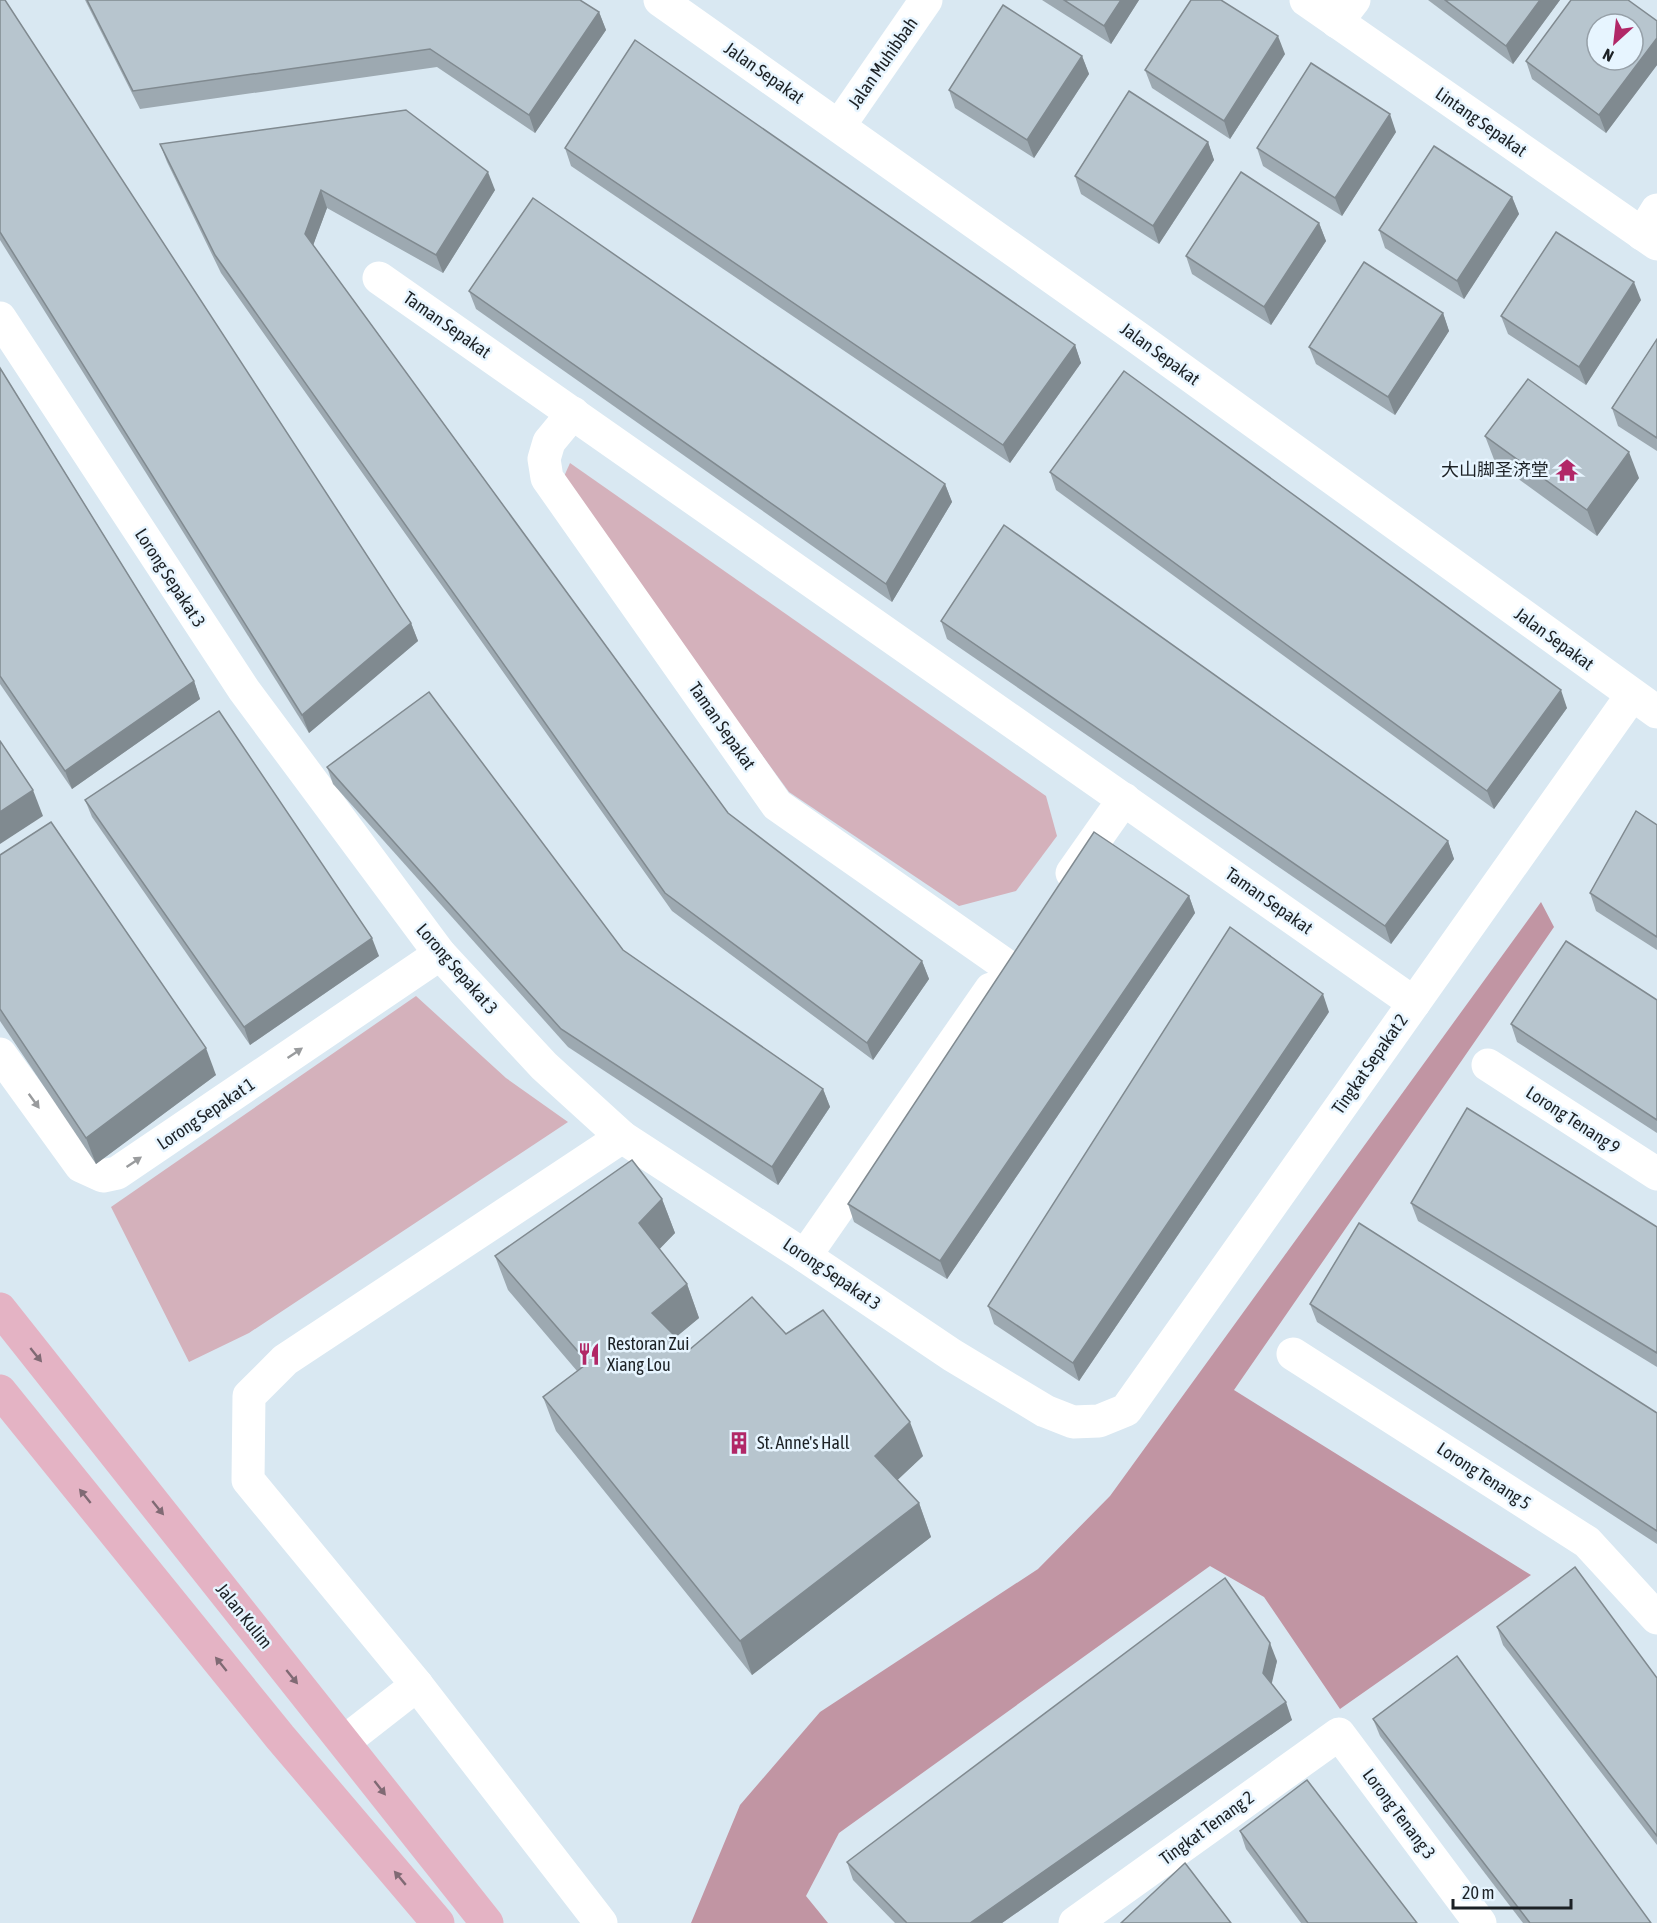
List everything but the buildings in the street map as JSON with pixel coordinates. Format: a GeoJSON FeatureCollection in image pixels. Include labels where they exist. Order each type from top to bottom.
{"type":"FeatureCollection","features":[{"type":"Feature","properties":{"kind":"main road","name":"Jalan Kulim"},"geometry":{"type":"LineString","coordinates":[[0,1309],[487,1923]]}},
{"type":"Feature","properties":{"kind":"main road"},"geometry":{"type":"LineString","coordinates":[[0,1391],[299,1760],[438,1923]]}},
{"type":"Feature","properties":{"kind":"street","name":"Jalan Sepakat"},"geometry":{"type":"LineString","coordinates":[[660,0],[1138,338],[1644,703]]}},
{"type":"Feature","properties":{"kind":"street","name":"Jalan Muhibbah"},"geometry":{"type":"LineString","coordinates":[[839,126],[926,0]]}},
{"type":"Feature","properties":{"kind":"street","name":"Lintang Sepakat"},"geometry":{"type":"LineString","coordinates":[[1306,0],[1346,11],[1652,229]]}},
{"type":"Feature","properties":{"kind":"street","name":"Taman Sepakat"},"geometry":{"type":"LineString","coordinates":[[379,278],[1414,1003]]}},
{"type":"Feature","properties":{"kind":"street","name":"Lorong Sepakat 3"},"geometry":{"type":"LineString","coordinates":[[0,318],[244,690],[440,954],[544,1065],[622,1137],[952,1355],[1045,1411],[1073,1422],[1099,1421]]}},
{"type":"Feature","properties":{"kind":"street","name":"Taman Sepakat"},"geometry":{"type":"LineString","coordinates":[[573,413],[549,442],[544,459],[547,478],[777,805],[1014,956],[805,1256]]}},
{"type":"Feature","properties":{"kind":"street","name":"Tingkat Sepakat 2"},"geometry":{"type":"LineString","coordinates":[[1099,1421],[1126,1410],[1414,1003],[1644,703]]}},
{"type":"Feature","properties":{"kind":"street"},"geometry":{"type":"LineString","coordinates":[[1055,897],[1124,799]]}},
{"type":"Feature","properties":{"kind":"street","name":"Lorong Sepakat 1"},"geometry":{"type":"LineString","coordinates":[[0,1054],[81,1166],[103,1176],[117,1173],[440,954]]}},
{"type":"Feature","properties":{"kind":"street","name":"Lorong Tenang 9"},"geometry":{"type":"LineString","coordinates":[[1488,1065],[1657,1174]]}},
{"type":"Feature","properties":{"kind":"street"},"geometry":{"type":"LineString","coordinates":[[601,1923],[417,1684],[248,1480],[249,1396],[285,1360],[622,1137]]}},
{"type":"Feature","properties":{"kind":"street","name":"Lorong Tenang 5"},"geometry":{"type":"LineString","coordinates":[[1293,1354],[1587,1542],[1657,1618]]}},
{"type":"Feature","properties":{"kind":"street"},"geometry":{"type":"LineString","coordinates":[[344,1742],[417,1684]]}},
{"type":"Feature","properties":{"kind":"street","name":"Tingkat Tenang 2"},"geometry":{"type":"LineString","coordinates":[[1075,1923],[1339,1734]]}},
{"type":"Feature","properties":{"kind":"street","name":"Lorong Tenang 3"},"geometry":{"type":"LineString","coordinates":[[1339,1734],[1480,1923]]}},
{"type":"Feature","properties":{"kind":"shaded area"},"geometry":{"type":"Polygon","coordinates":[[[570,463],[1046,796],[1057,836],[1016,891],[959,906],[789,792],[562,481],[570,463]]]}},
{"type":"Feature","properties":{"kind":"shaded area"},"geometry":{"type":"Polygon","coordinates":[[[1541,902],[1554,927],[1234,1390],[1531,1575],[1340,1709],[1264,1597],[1210,1566],[839,1833],[806,1896],[828,1923],[691,1923],[740,1805],[820,1712],[1038,1569],[1110,1496],[1541,902]]]}},
{"type":"Feature","properties":{"kind":"shaded area"},"geometry":{"type":"Polygon","coordinates":[[[416,996],[506,1078],[568,1122],[249,1333],[189,1362],[111,1207],[416,996]]]}},
{"type":"Feature","properties":{"kind":"place","name":"大山脚圣济堂"},"geometry":{"type":"Point","coordinates":[1567,470]}},
{"type":"Feature","properties":{"kind":"place","name":"Restoran Zui Xiang Lou"},"geometry":{"type":"Point","coordinates":[589,1354]}},
{"type":"Feature","properties":{"kind":"place","name":"St. Anne's Hall"},"geometry":{"type":"Point","coordinates":[739,1443]}}]}
